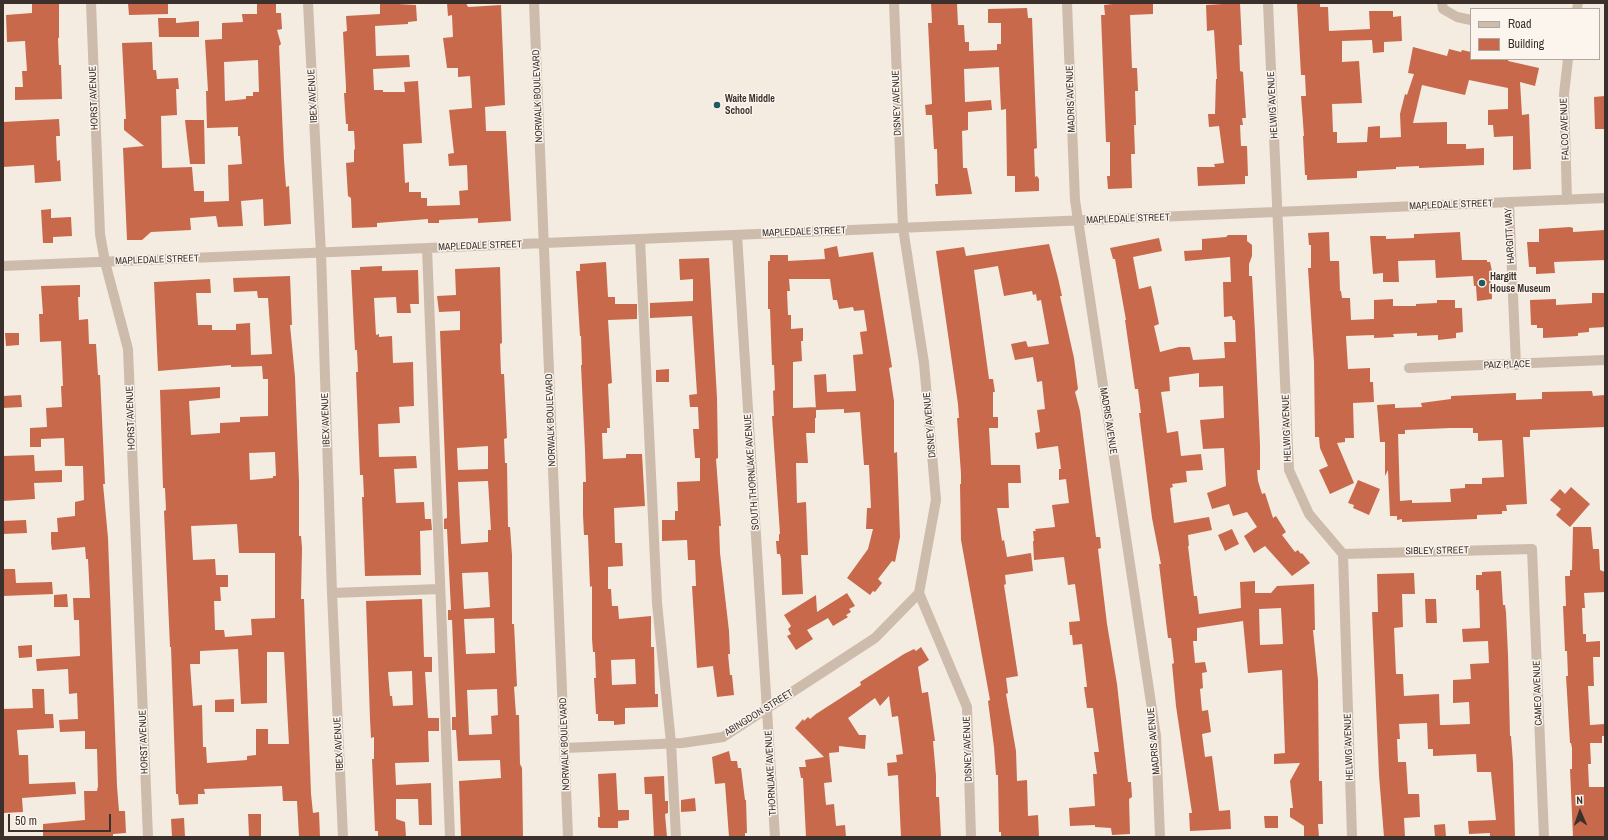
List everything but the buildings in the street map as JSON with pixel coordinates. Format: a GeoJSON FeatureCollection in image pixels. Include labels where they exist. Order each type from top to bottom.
{"type":"FeatureCollection","features":[{"type":"Feature","properties":{"kind":"street","name":"HORST AVENUE"},"geometry":{"type":"LineString","coordinates":[[91,3],[100,234],[104,262],[128,349],[148,837]]}},
{"type":"Feature","properties":{"kind":"street","name":"IBEX AVENUE"},"geometry":{"type":"LineString","coordinates":[[308,3],[321,253],[332,594],[343,837]]}},
{"type":"Feature","properties":{"kind":"street","name":"NORWALK BOULEVARD"},"geometry":{"type":"LineString","coordinates":[[534,3],[568,837]]}},
{"type":"Feature","properties":{"kind":"street","name":"DISNEY AVENUE"},"geometry":{"type":"LineString","coordinates":[[894,3],[903,228],[924,363],[936,500],[919,593],[966,706],[971,837]]}},
{"type":"Feature","properties":{"kind":"street","name":"MADRIS AVENUE"},"geometry":{"type":"LineString","coordinates":[[1067,3],[1075,200],[1156,736],[1160,837]]}},
{"type":"Feature","properties":{"kind":"street","name":"HELWIG AVENUE"},"geometry":{"type":"LineString","coordinates":[[1268,3],[1289,470],[1309,514],[1343,554],[1352,837]]}},
{"type":"Feature","properties":{"kind":"street"},"geometry":{"type":"LineString","coordinates":[[1442,3],[1443,9],[1457,17],[1470,20]]}},
{"type":"Feature","properties":{"kind":"street","name":"FALCO AVENUE"},"geometry":{"type":"LineString","coordinates":[[1567,200],[1564,94],[1568,60]]}},
{"type":"Feature","properties":{"kind":"street","name":"MAPLEDALE STREET"},"geometry":{"type":"LineString","coordinates":[[3,266],[1605,198]]}},
{"type":"Feature","properties":{"kind":"street","name":"HARGITT WAY"},"geometry":{"type":"LineString","coordinates":[[1509,202],[1516,365]]}},
{"type":"Feature","properties":{"kind":"street","name":"SOUTH THORNLAKE AVENUE"},"geometry":{"type":"LineString","coordinates":[[736,235],[767,710]]}},
{"type":"Feature","properties":{"kind":"street"},"geometry":{"type":"LineString","coordinates":[[640,240],[657,603],[671,743],[676,837]]}},
{"type":"Feature","properties":{"kind":"street"},"geometry":{"type":"LineString","coordinates":[[427,248],[450,837]]}},
{"type":"Feature","properties":{"kind":"street","name":"PAIZ PLACE"},"geometry":{"type":"LineString","coordinates":[[1409,368],[1516,365],[1605,360]]}},
{"type":"Feature","properties":{"kind":"street","name":"SIBLEY STREET"},"geometry":{"type":"LineString","coordinates":[[1343,554],[1532,549]]}},
{"type":"Feature","properties":{"kind":"street","name":"CAMEO AVENUE"},"geometry":{"type":"LineString","coordinates":[[1532,549],[1544,837]]}},
{"type":"Feature","properties":{"kind":"street"},"geometry":{"type":"LineString","coordinates":[[332,594],[440,589]]}},
{"type":"Feature","properties":{"kind":"street","name":"ABINGDON STREET"},"geometry":{"type":"LineString","coordinates":[[565,748],[671,743],[723,737],[767,710],[875,638],[919,593]]}},
{"type":"Feature","properties":{"kind":"street","name":"THORNLAKE AVENUE"},"geometry":{"type":"LineString","coordinates":[[767,710],[775,837]]}},
{"type":"Feature","properties":{"kind":"place","name":"Waite Middle School"},"geometry":{"type":"Point","coordinates":[717,105]}},
{"type":"Feature","properties":{"kind":"place","name":"Hargitt House Museum"},"geometry":{"type":"Point","coordinates":[1482,283]}}]}
